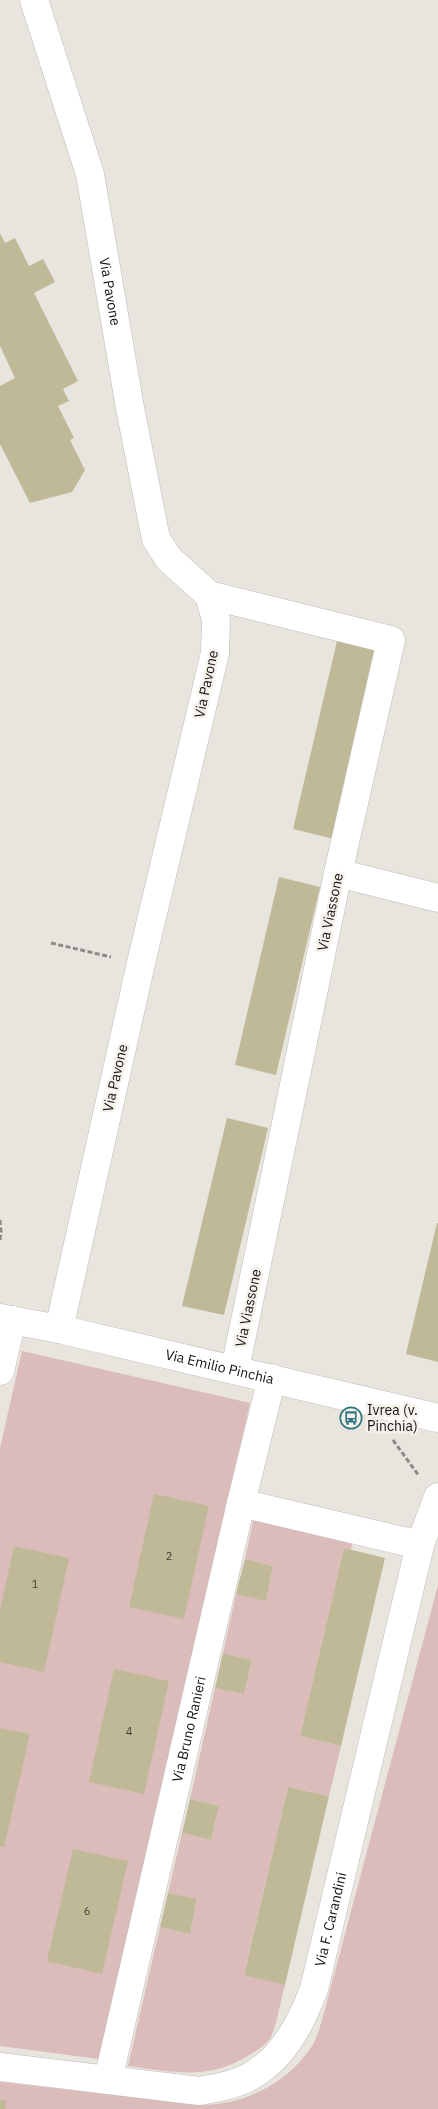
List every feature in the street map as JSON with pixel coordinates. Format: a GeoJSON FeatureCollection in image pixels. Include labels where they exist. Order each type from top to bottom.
{"type":"FeatureCollection","features":[{"type":"Feature","properties":{"kind":"street","name":"Via Pavone"},"geometry":{"type":"LineString","coordinates":[[34,0],[90,174],[128,398],[156,539],[169,559],[209,595],[216,620],[215,653],[141,963],[59,1329]]}},
{"type":"Feature","properties":{"kind":"street","name":"Via Viassone"},"geometry":{"type":"LineString","coordinates":[[209,595],[391,640],[338,873],[235,1369]]}},
{"type":"Feature","properties":{"kind":"street"},"geometry":{"type":"LineString","coordinates":[[338,873],[438,898]]}},
{"type":"Feature","properties":{"kind":"street"},"geometry":{"type":"LineString","coordinates":[[0,1371],[6,1319]]}},
{"type":"Feature","properties":{"kind":"street","name":"Via Emilio Pinchia"},"geometry":{"type":"LineString","coordinates":[[6,1319],[59,1329],[235,1369],[438,1418]]}},
{"type":"Feature","properties":{"kind":"street","name":"Via Bruno Ranieri"},"geometry":{"type":"LineString","coordinates":[[108,2080],[241,1503],[272,1378]]}},
{"type":"Feature","properties":{"kind":"street","name":"Via F. Carandini"},"geometry":{"type":"LineString","coordinates":[[0,2068],[199,2091],[226,2086],[251,2077],[284,2046],[302,2019],[314,1990],[420,1545],[438,1499]]}},
{"type":"Feature","properties":{"kind":"street"},"geometry":{"type":"LineString","coordinates":[[241,1503],[420,1545]]}},
{"type":"Feature","properties":{"kind":"path"},"geometry":{"type":"LineString","coordinates":[[51,944],[141,963]]}},
{"type":"Feature","properties":{"kind":"path"},"geometry":{"type":"LineString","coordinates":[[0,1220],[2,1232],[0,1240]]}},
{"type":"Feature","properties":{"kind":"path"},"geometry":{"type":"LineString","coordinates":[[384,1405],[393,1440],[438,1499]]}},
{"type":"Feature","properties":{"kind":"shaded area"},"geometry":{"type":"Polygon","coordinates":[[[22,1351],[250,1403],[99,2059],[0,2046],[0,1448],[22,1351]]]}},
{"type":"Feature","properties":{"kind":"shaded area"},"geometry":{"type":"Polygon","coordinates":[[[254,1517],[353,1540],[351,1550],[344,1548],[300,1736],[341,1746],[329,1796],[288,1787],[244,1974],[285,1985],[271,2037],[259,2049],[236,2063],[221,2068],[206,2071],[176,2072],[128,2066],[160,1927],[190,1934],[197,1900],[168,1893],[182,1833],[211,1840],[219,1806],[190,1799],[215,1688],[244,1694],[252,1660],[223,1653],[236,1594],[266,1600],[273,1566],[245,1559],[254,1517]]]}},
{"type":"Feature","properties":{"kind":"shaded area"},"geometry":{"type":"Polygon","coordinates":[[[438,1585],[438,2109],[0,2109],[0,2082],[203,2105],[219,2104],[235,2101],[265,2089],[291,2071],[302,2059],[314,2043],[322,2020],[438,1585]]]}},
{"type":"Feature","properties":{"kind":"building"},"geometry":{"type":"Polygon","coordinates":[[[0,233],[5,243],[15,238],[29,266],[43,259],[55,282],[34,293],[78,381],[63,389],[69,401],[58,406],[74,438],[70,440],[85,470],[72,492],[30,503],[0,444],[0,386],[15,378],[0,346],[0,233]]]}},
{"type":"Feature","properties":{"kind":"building"},"geometry":{"type":"Polygon","coordinates":[[[337,641],[378,650],[334,839],[293,829],[337,641]]]}},
{"type":"Feature","properties":{"kind":"building"},"geometry":{"type":"Polygon","coordinates":[[[279,877],[320,887],[276,1075],[235,1065],[279,877]]]}},
{"type":"Feature","properties":{"kind":"building"},"geometry":{"type":"Polygon","coordinates":[[[227,1118],[268,1128],[224,1315],[182,1306],[227,1118]]]}},
{"type":"Feature","properties":{"kind":"building"},"geometry":{"type":"Polygon","coordinates":[[[438,1223],[438,1362],[406,1354],[438,1223]]]}},
{"type":"Feature","properties":{"kind":"building"},"geometry":{"type":"Polygon","coordinates":[[[154,1494],[209,1506],[184,1619],[129,1607],[154,1494]]]}},
{"type":"Feature","properties":{"kind":"building"},"geometry":{"type":"Polygon","coordinates":[[[14,1546],[69,1558],[44,1672],[0,1662],[0,1610],[14,1546]]]}},
{"type":"Feature","properties":{"kind":"building"},"geometry":{"type":"Polygon","coordinates":[[[344,1548],[385,1558],[341,1746],[300,1736],[344,1548]]]}},
{"type":"Feature","properties":{"kind":"building"},"geometry":{"type":"Polygon","coordinates":[[[245,1559],[273,1566],[266,1601],[236,1594],[245,1559]]]}},
{"type":"Feature","properties":{"kind":"building"},"geometry":{"type":"Polygon","coordinates":[[[223,1653],[252,1660],[244,1694],[215,1688],[223,1653]]]}},
{"type":"Feature","properties":{"kind":"building"},"geometry":{"type":"Polygon","coordinates":[[[114,1669],[169,1681],[144,1794],[89,1782],[114,1669]]]}},
{"type":"Feature","properties":{"kind":"building"},"geometry":{"type":"Polygon","coordinates":[[[0,1728],[30,1734],[4,1847],[0,1846],[0,1728]]]}},
{"type":"Feature","properties":{"kind":"building"},"geometry":{"type":"Polygon","coordinates":[[[288,1787],[329,1796],[285,1985],[244,1975],[288,1787]]]}},
{"type":"Feature","properties":{"kind":"building"},"geometry":{"type":"Polygon","coordinates":[[[190,1799],[219,1806],[211,1840],[182,1833],[190,1799]]]}},
{"type":"Feature","properties":{"kind":"building"},"geometry":{"type":"Polygon","coordinates":[[[73,1849],[128,1861],[102,1974],[47,1961],[73,1849]]]}},
{"type":"Feature","properties":{"kind":"building"},"geometry":{"type":"Polygon","coordinates":[[[168,1893],[197,1899],[190,1934],[160,1927],[168,1893]]]}},
{"type":"Feature","properties":{"kind":"building"},"geometry":{"type":"Polygon","coordinates":[[[0,2100],[6,2101],[5,2109],[0,2109],[0,2100]]]}},
{"type":"Feature","properties":{"kind":"place","name":"Ivrea (v. Pinchia)"},"geometry":{"type":"Point","coordinates":[351,1418]}}]}
